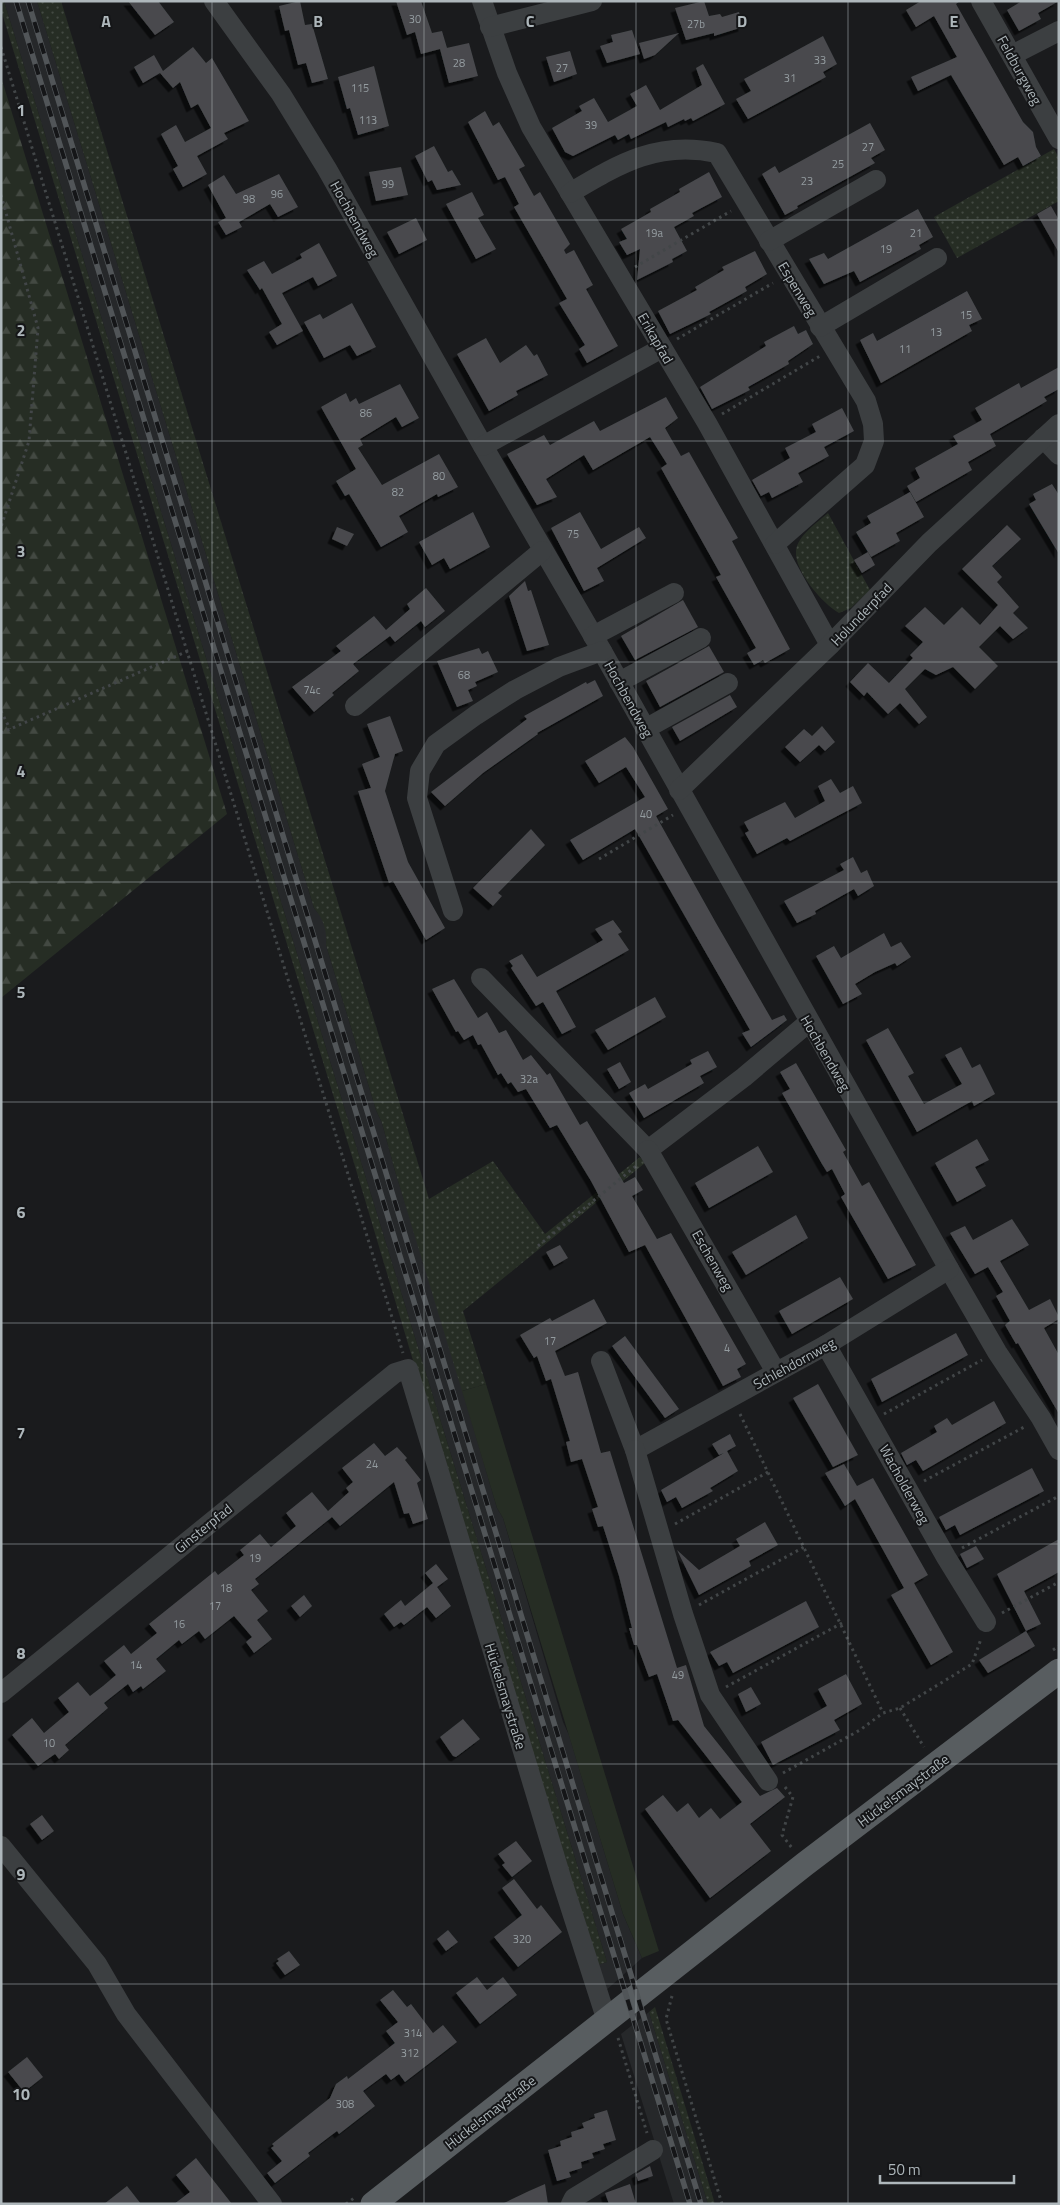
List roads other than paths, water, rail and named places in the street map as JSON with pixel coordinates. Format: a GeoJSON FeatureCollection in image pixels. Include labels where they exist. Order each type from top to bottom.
{"type":"FeatureCollection","features":[{"type":"Feature","properties":{"kind":"main road","name":"Hückelsmaystraße"},"geometry":{"type":"LineString","coordinates":[[373,2204],[805,1864],[1059,1671]]}},
{"type":"Feature","properties":{"kind":"street","name":"Hochbendweg"},"geometry":{"type":"LineString","coordinates":[[214,1],[281,94],[327,169],[542,551],[598,643],[949,1269],[997,1352],[1041,1418],[1059,1450]]}},
{"type":"Feature","properties":{"kind":"street","name":"Erikapfad"},"geometry":{"type":"LineString","coordinates":[[482,1],[490,27],[531,127],[707,423],[830,645]]}},
{"type":"Feature","properties":{"kind":"street"},"geometry":{"type":"LineString","coordinates":[[490,27],[592,1]]}},
{"type":"Feature","properties":{"kind":"street","name":"Feldburgweg"},"geometry":{"type":"LineString","coordinates":[[981,1],[1059,139]]}},
{"type":"Feature","properties":{"kind":"street"},"geometry":{"type":"LineString","coordinates":[[1012,55],[1059,31]]}},
{"type":"Feature","properties":{"kind":"street","name":"Espenweg"},"geometry":{"type":"LineString","coordinates":[[570,193],[611,169],[663,149],[695,148],[717,152],[866,401],[873,424],[874,441],[865,465],[775,544]]}},
{"type":"Feature","properties":{"kind":"street"},"geometry":{"type":"LineString","coordinates":[[770,241],[876,180]]}},
{"type":"Feature","properties":{"kind":"street"},"geometry":{"type":"LineString","coordinates":[[820,327],[937,258]]}},
{"type":"Feature","properties":{"kind":"street"},"geometry":{"type":"LineString","coordinates":[[483,446],[662,348]]}},
{"type":"Feature","properties":{"kind":"street","name":"Holunderpfad"},"geometry":{"type":"LineString","coordinates":[[684,798],[929,543],[1052,430],[1059,455]]}},
{"type":"Feature","properties":{"kind":"street"},"geometry":{"type":"LineString","coordinates":[[355,706],[542,551]]}},
{"type":"Feature","properties":{"kind":"street"},"geometry":{"type":"LineString","coordinates":[[598,643],[674,593]]}},
{"type":"Feature","properties":{"kind":"street"},"geometry":{"type":"LineString","coordinates":[[619,682],[701,638]]}},
{"type":"Feature","properties":{"kind":"street","name":"Hochbendweg"},"geometry":{"type":"LineString","coordinates":[[453,911],[417,798],[420,771],[436,744],[476,715],[515,690],[559,667],[598,643]]}},
{"type":"Feature","properties":{"kind":"street"},"geometry":{"type":"LineString","coordinates":[[645,729],[728,683]]}},
{"type":"Feature","properties":{"kind":"street","name":"Eschenweg"},"geometry":{"type":"LineString","coordinates":[[481,978],[648,1150],[776,1372]]}},
{"type":"Feature","properties":{"kind":"street"},"geometry":{"type":"LineString","coordinates":[[648,1150],[744,1077],[809,1022]]}},
{"type":"Feature","properties":{"kind":"street","name":"Schlehdornweg"},"geometry":{"type":"LineString","coordinates":[[635,1450],[826,1345],[949,1269]]}},
{"type":"Feature","properties":{"kind":"street","name":"Wacholderweg"},"geometry":{"type":"LineString","coordinates":[[826,1345],[946,1557],[986,1622]]}},
{"type":"Feature","properties":{"kind":"street"},"geometry":{"type":"LineString","coordinates":[[601,1361],[635,1450],[683,1614],[710,1696],[773,1779]]}},
{"type":"Feature","properties":{"kind":"street","name":"Ginsterpfad"},"geometry":{"type":"LineString","coordinates":[[1,1693],[395,1373],[408,1369]]}},
{"type":"Feature","properties":{"kind":"street","name":"Hückelsmaystraße"},"geometry":{"type":"LineString","coordinates":[[408,1369],[562,1881],[607,2021]]}},
{"type":"Feature","properties":{"kind":"street"},"geometry":{"type":"LineString","coordinates":[[1,1846],[96,1964],[126,2014],[272,2204]]}},
{"type":"Feature","properties":{"kind":"street"},"geometry":{"type":"LineString","coordinates":[[572,2204],[574,2198],[652,2150]]}},
{"type":"Feature","properties":{"kind":"railway"},"geometry":{"type":"LineString","coordinates":[[16,1],[690,2204]]}},
{"type":"Feature","properties":{"kind":"railway"},"geometry":{"type":"LineString","coordinates":[[28,1],[701,2204]]}}]}
